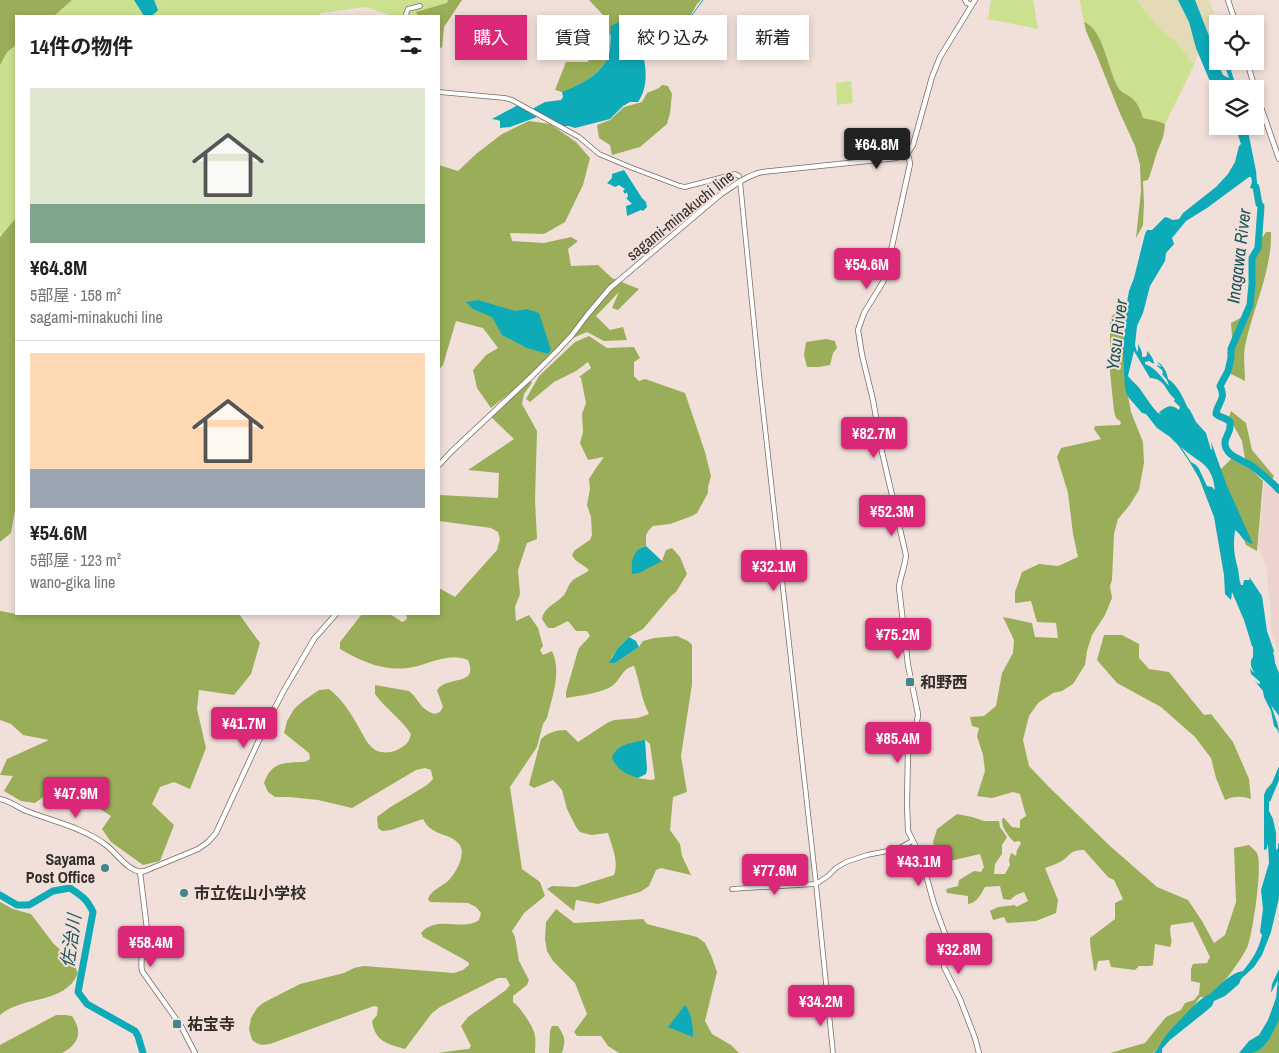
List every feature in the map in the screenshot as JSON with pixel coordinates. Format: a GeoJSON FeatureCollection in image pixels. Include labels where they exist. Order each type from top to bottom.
{"type":"FeatureCollection","features":[{"type":"Feature","properties":{"kind":"main road"},"geometry":{"type":"LineString","coordinates":[[965,0],[967,3],[973,2]]}},
{"type":"Feature","properties":{"kind":"main road"},"geometry":{"type":"LineString","coordinates":[[1228,0],[1233,15]]}},
{"type":"Feature","properties":{"kind":"main road"},"geometry":{"type":"LineString","coordinates":[[973,2],[940,57],[932,77],[914,144],[907,154],[910,164],[887,269],[883,282],[864,313],[858,330],[882,452],[906,555],[899,588],[908,665],[918,714],[918,720],[908,750],[908,831],[921,856],[934,904],[945,934],[944,967],[960,999],[975,1038],[978,1053]]}},
{"type":"Feature","properties":{"kind":"main road"},"geometry":{"type":"LineString","coordinates":[[1264,115],[1279,159]]}},
{"type":"Feature","properties":{"kind":"main road","name":"sagami-minakuchi line"},"geometry":{"type":"LineString","coordinates":[[440,464],[560,348],[610,288],[720,195],[754,174],[771,170],[896,158],[907,154]]}},
{"type":"Feature","properties":{"kind":"main road"},"geometry":{"type":"LineString","coordinates":[[0,799],[93,837],[106,845],[133,870],[140,872],[198,849],[216,833],[266,725],[284,692],[314,639],[335,615]]}},
{"type":"Feature","properties":{"kind":"main road"},"geometry":{"type":"LineString","coordinates":[[140,872],[147,928],[140,964],[142,971],[173,1012],[195,1053]]}},
{"type":"Feature","properties":{"kind":"street"},"geometry":{"type":"LineString","coordinates":[[406,15],[408,9],[420,6]]}},
{"type":"Feature","properties":{"kind":"street"},"geometry":{"type":"LineString","coordinates":[[440,92],[512,100],[579,137],[599,154],[680,186],[735,174],[739,176]]}},
{"type":"Feature","properties":{"kind":"street"},"geometry":{"type":"LineString","coordinates":[[740,182],[833,1053]]}},
{"type":"Feature","properties":{"kind":"street"},"geometry":{"type":"LineString","coordinates":[[732,889],[816,884],[846,862],[867,855],[898,849],[912,841]]}},
{"type":"Feature","properties":{"kind":"shaded area"},"geometry":{"type":"Polygon","coordinates":[[[1264,482],[1279,492],[1279,654],[1271,630],[1266,566],[1258,546],[1264,482]]]}},
{"type":"Feature","properties":{"kind":"green space"},"geometry":{"type":"Polygon","coordinates":[[[0,0],[72,0],[55,15],[15,15],[15,46],[7,52],[0,65],[0,0]]]}},
{"type":"Feature","properties":{"kind":"green space"},"geometry":{"type":"Polygon","coordinates":[[[61,0],[454,0],[433,15],[390,15],[366,7],[321,13],[318,15],[42,15],[61,0]]]}},
{"type":"Feature","properties":{"kind":"green space"},"geometry":{"type":"Polygon","coordinates":[[[448,0],[462,0],[444,27],[442,48],[440,47],[440,15],[418,15],[416,12],[447,3],[448,0]]]}},
{"type":"Feature","properties":{"kind":"green space"},"geometry":{"type":"Polygon","coordinates":[[[589,0],[701,0],[691,15],[619,15],[619,25],[609,36],[609,15],[603,15],[589,0]]]}},
{"type":"Feature","properties":{"kind":"green space"},"geometry":{"type":"Polygon","coordinates":[[[991,0],[1033,0],[1038,29],[988,19],[991,0]]]}},
{"type":"Feature","properties":{"kind":"green space"},"geometry":{"type":"Polygon","coordinates":[[[1079,0],[1136,0],[1165,34],[1175,40],[1194,65],[1165,124],[1143,118],[1132,98],[1119,89],[1101,42],[1091,26],[1084,22],[1079,0]]]}},
{"type":"Feature","properties":{"kind":"green space"},"geometry":{"type":"Polygon","coordinates":[[[1084,22],[1091,26],[1101,42],[1119,89],[1132,98],[1143,118],[1165,124],[1163,139],[1148,180],[1143,181],[1143,225],[1136,238],[1141,191],[1140,165],[1135,146],[1086,31],[1084,22]]]}},
{"type":"Feature","properties":{"kind":"green space"},"geometry":{"type":"Polygon","coordinates":[[[15,37],[15,225],[10,231],[0,235],[0,52],[15,37]]]}},
{"type":"Feature","properties":{"kind":"green space"},"geometry":{"type":"Polygon","coordinates":[[[589,60],[606,60],[598,72],[586,81],[567,91],[555,90],[566,62],[588,62],[589,60]]]}},
{"type":"Feature","properties":{"kind":"green space"},"geometry":{"type":"Polygon","coordinates":[[[851,81],[853,103],[837,105],[836,83],[851,81]]]}},
{"type":"Feature","properties":{"kind":"green space"},"geometry":{"type":"Polygon","coordinates":[[[662,85],[668,86],[672,94],[667,124],[640,147],[612,155],[610,145],[599,138],[597,125],[610,120],[624,107],[642,102],[647,93],[662,85]]]}},
{"type":"Feature","properties":{"kind":"green space"},"geometry":{"type":"Polygon","coordinates":[[[529,121],[550,124],[576,142],[590,158],[583,185],[565,222],[544,234],[510,233],[512,241],[544,243],[571,237],[578,241],[568,249],[571,266],[598,265],[612,278],[639,289],[618,310],[612,308],[619,292],[596,316],[610,330],[623,327],[627,340],[604,341],[587,332],[573,338],[528,377],[532,383],[524,394],[522,404],[537,431],[535,500],[537,539],[527,543],[518,570],[520,594],[515,607],[516,621],[529,615],[538,628],[543,646],[540,650],[543,655],[552,651],[556,667],[553,693],[537,747],[510,787],[522,869],[540,882],[545,896],[524,913],[512,931],[515,937],[519,961],[529,980],[527,985],[513,996],[513,1002],[523,1013],[534,1032],[535,1053],[438,1053],[469,1049],[471,1046],[461,1026],[468,1017],[506,990],[510,985],[506,978],[498,978],[440,1007],[432,1013],[405,1049],[383,1041],[376,1034],[372,1021],[377,1015],[378,1007],[374,1006],[270,1044],[262,1045],[252,1040],[249,1029],[251,1018],[257,1008],[300,984],[364,966],[454,973],[463,970],[469,965],[463,959],[423,937],[421,933],[427,927],[435,925],[465,924],[479,920],[481,913],[476,907],[468,903],[430,902],[428,899],[431,893],[448,881],[454,873],[460,862],[461,847],[452,838],[430,828],[423,819],[391,830],[382,831],[378,828],[377,817],[427,785],[433,779],[431,770],[425,768],[416,770],[352,808],[318,800],[275,797],[268,792],[264,783],[273,768],[281,764],[305,762],[310,759],[309,753],[284,733],[287,721],[294,709],[319,690],[329,689],[338,697],[349,711],[368,743],[374,749],[379,752],[390,752],[404,746],[411,734],[375,694],[375,685],[409,691],[426,710],[435,714],[440,712],[443,707],[437,690],[448,683],[461,680],[469,674],[468,660],[452,657],[415,667],[389,668],[364,661],[340,649],[340,642],[361,615],[392,615],[402,622],[406,620],[406,615],[440,615],[440,589],[455,597],[497,550],[500,539],[498,532],[491,528],[440,521],[440,495],[498,498],[499,473],[468,470],[514,439],[490,416],[516,388],[491,408],[477,388],[473,370],[486,355],[498,348],[483,328],[456,321],[443,365],[440,369],[440,165],[458,171],[502,134],[529,121]]]}},
{"type":"Feature","properties":{"kind":"green space"},"geometry":{"type":"Polygon","coordinates":[[[15,219],[15,511],[11,533],[0,542],[0,237],[15,219]]]}},
{"type":"Feature","properties":{"kind":"green space"},"geometry":{"type":"Polygon","coordinates":[[[1266,232],[1271,232],[1270,247],[1265,275],[1245,346],[1245,381],[1231,374],[1226,365],[1233,349],[1231,323],[1248,314],[1253,295],[1256,255],[1266,232]]]}},
{"type":"Feature","properties":{"kind":"green space"},"geometry":{"type":"Polygon","coordinates":[[[1114,314],[1123,317],[1122,333],[1127,341],[1126,385],[1131,412],[1143,442],[1144,463],[1139,490],[1118,519],[1114,534],[1112,580],[1110,586],[1112,598],[1105,615],[1092,635],[1085,665],[1073,684],[1062,691],[1053,693],[1038,703],[1029,716],[1023,740],[1029,766],[1110,846],[1157,887],[1188,900],[1214,943],[1225,935],[1236,902],[1234,848],[1249,845],[1257,853],[1259,860],[1255,913],[1246,950],[1218,989],[1208,997],[1200,997],[1189,1013],[1153,1053],[1110,1053],[1145,1043],[1166,1017],[1181,1010],[1185,1003],[1194,1000],[1199,994],[1200,983],[1191,981],[1191,969],[1193,964],[1207,963],[1210,957],[1193,922],[1171,925],[1170,947],[1155,944],[1153,965],[1139,966],[1135,970],[1111,967],[1109,960],[1098,961],[1096,971],[1094,970],[1090,938],[1115,919],[1115,903],[1123,899],[1114,880],[1108,877],[1084,850],[1074,852],[1062,861],[1045,868],[1058,900],[1056,913],[1036,921],[1007,923],[1004,917],[993,920],[990,911],[998,907],[1015,905],[1016,907],[1028,901],[1024,892],[1010,900],[1003,899],[1000,886],[985,887],[976,900],[968,904],[968,896],[947,893],[946,889],[958,886],[959,880],[974,871],[981,872],[984,867],[980,854],[950,861],[928,869],[928,865],[938,859],[933,842],[937,829],[957,814],[984,821],[999,821],[1000,827],[1007,837],[1002,845],[1002,854],[995,864],[994,874],[1005,874],[1010,865],[1011,853],[1016,856],[1021,843],[1019,841],[1014,842],[1004,829],[1002,823],[1004,818],[1012,827],[1020,828],[1020,820],[1026,816],[1020,794],[1013,792],[992,798],[977,796],[985,771],[983,755],[977,736],[979,728],[972,726],[970,717],[984,716],[996,706],[1002,673],[1013,653],[1014,640],[1003,617],[1032,623],[1035,637],[1058,638],[1056,623],[1037,622],[1031,601],[1015,603],[1015,592],[1022,572],[1039,564],[1058,566],[1078,557],[1068,493],[1057,457],[1061,448],[1101,439],[1094,429],[1095,426],[1120,425],[1121,422],[1116,418],[1114,411],[1110,372],[1110,318],[1114,314]]]}},
{"type":"Feature","properties":{"kind":"green space"},"geometry":{"type":"Polygon","coordinates":[[[589,336],[607,348],[634,347],[640,358],[634,362],[634,376],[639,381],[645,379],[685,393],[711,476],[708,493],[697,513],[670,524],[653,526],[646,535],[646,546],[641,547],[662,561],[666,550],[672,548],[680,557],[687,574],[676,592],[643,629],[629,637],[611,658],[615,663],[639,647],[643,641],[654,638],[677,636],[692,645],[692,684],[681,756],[687,792],[673,797],[670,830],[680,844],[682,856],[691,875],[661,868],[656,870],[649,886],[640,892],[598,904],[576,900],[574,911],[547,889],[552,886],[576,887],[614,875],[616,865],[614,854],[608,833],[591,835],[580,832],[567,809],[562,790],[553,780],[534,788],[529,785],[541,739],[552,732],[566,730],[578,742],[614,720],[638,718],[649,714],[634,666],[627,669],[615,684],[602,691],[566,698],[566,692],[579,648],[590,636],[587,631],[576,631],[568,621],[554,628],[548,628],[542,619],[545,611],[564,595],[569,584],[589,570],[572,555],[575,550],[590,540],[592,535],[591,517],[587,505],[590,489],[589,479],[604,457],[588,460],[580,443],[583,432],[582,414],[586,403],[581,378],[579,377],[591,368],[588,362],[576,371],[554,382],[530,402],[526,399],[539,376],[575,342],[589,336]],[[645,740],[637,778],[655,779],[650,744],[645,740]]]}},
{"type":"Feature","properties":{"kind":"green space"},"geometry":{"type":"Polygon","coordinates":[[[826,339],[835,341],[837,348],[833,353],[830,365],[807,367],[804,355],[806,342],[826,339]]]}},
{"type":"Feature","properties":{"kind":"green space"},"geometry":{"type":"Polygon","coordinates":[[[1231,411],[1246,423],[1252,450],[1274,476],[1272,479],[1245,459],[1242,441],[1229,417],[1231,411]]]}},
{"type":"Feature","properties":{"kind":"green space"},"geometry":{"type":"Polygon","coordinates":[[[1231,459],[1250,468],[1263,481],[1257,551],[1246,545],[1220,470],[1231,459]]]}},
{"type":"Feature","properties":{"kind":"green space"},"geometry":{"type":"Polygon","coordinates":[[[0,611],[15,615],[240,615],[260,643],[251,674],[234,695],[199,690],[197,709],[206,748],[190,789],[174,782],[160,787],[152,804],[174,825],[160,861],[143,865],[111,842],[102,829],[111,816],[97,807],[71,809],[59,800],[63,790],[55,788],[35,803],[21,801],[4,791],[13,776],[0,775],[7,759],[49,740],[23,735],[11,724],[0,720],[0,611]]]}},
{"type":"Feature","properties":{"kind":"green space"},"geometry":{"type":"Polygon","coordinates":[[[1104,635],[1122,635],[1139,644],[1139,658],[1149,669],[1169,672],[1204,715],[1211,714],[1233,742],[1249,779],[1251,799],[1238,797],[1225,800],[1216,778],[1211,758],[1195,737],[1161,707],[1117,683],[1097,660],[1104,635]]]}},
{"type":"Feature","properties":{"kind":"green space"},"geometry":{"type":"Polygon","coordinates":[[[0,902],[13,909],[31,914],[53,943],[72,961],[78,973],[72,983],[64,990],[54,995],[20,1004],[0,1015],[0,902]]]}},
{"type":"Feature","properties":{"kind":"green space"},"geometry":{"type":"Polygon","coordinates":[[[556,909],[574,923],[643,919],[647,924],[697,937],[705,943],[717,972],[705,1021],[712,1034],[731,1045],[739,1053],[619,1053],[608,1046],[601,1036],[577,1036],[574,1032],[587,1014],[575,983],[553,961],[547,951],[545,939],[546,922],[556,909]]]}},
{"type":"Feature","properties":{"kind":"green space"},"geometry":{"type":"Polygon","coordinates":[[[1279,1010],[1279,1053],[1248,1053],[1279,1010]]]}},
{"type":"Feature","properties":{"kind":"green space"},"geometry":{"type":"Polygon","coordinates":[[[56,1015],[72,1016],[77,1027],[78,1037],[76,1042],[68,1049],[62,1053],[0,1053],[0,1045],[56,1015]]]}},
{"type":"Feature","properties":{"kind":"green space"},"geometry":{"type":"Polygon","coordinates":[[[552,1026],[558,1026],[563,1036],[562,1053],[549,1053],[552,1026]]]}},
{"type":"Feature","properties":{"kind":"sand"},"geometry":{"type":"Polygon","coordinates":[[[1136,0],[1209,0],[1214,13],[1213,15],[1209,15],[1209,26],[1194,65],[1175,40],[1165,34],[1136,0]]]}},
{"type":"Feature","properties":{"kind":"water"},"geometry":{"type":"Polygon","coordinates":[[[134,0],[154,0],[158,10],[152,15],[143,15],[134,0]]]}},
{"type":"Feature","properties":{"kind":"water"},"geometry":{"type":"Polygon","coordinates":[[[1178,0],[1195,0],[1209,36],[1209,70],[1221,70],[1223,75],[1229,78],[1226,70],[1231,70],[1234,80],[1209,80],[1196,48],[1189,22],[1178,0]]]}},
{"type":"Feature","properties":{"kind":"water"},"geometry":{"type":"Polygon","coordinates":[[[619,22],[619,60],[644,60],[645,84],[638,102],[630,102],[623,106],[610,119],[575,128],[561,126],[534,110],[534,108],[545,102],[561,100],[563,97],[562,92],[577,86],[599,71],[606,60],[609,60],[611,26],[619,22]]]}},
{"type":"Feature","properties":{"kind":"water"},"geometry":{"type":"Polygon","coordinates":[[[518,105],[537,117],[510,127],[500,128],[500,121],[492,119],[518,105]]]}},
{"type":"Feature","properties":{"kind":"water"},"geometry":{"type":"Polygon","coordinates":[[[1238,135],[1249,135],[1256,171],[1258,194],[1254,189],[1250,188],[1252,182],[1251,177],[1249,177],[1186,221],[1172,238],[1174,244],[1166,253],[1165,261],[1150,286],[1143,313],[1137,326],[1135,345],[1137,352],[1138,344],[1142,357],[1147,355],[1147,351],[1153,358],[1154,364],[1149,361],[1145,362],[1145,364],[1156,371],[1169,386],[1162,374],[1162,370],[1157,365],[1162,367],[1157,362],[1163,366],[1168,379],[1177,388],[1196,422],[1206,433],[1211,450],[1211,442],[1227,486],[1253,544],[1244,540],[1235,530],[1234,550],[1240,583],[1243,585],[1244,580],[1250,580],[1249,577],[1262,596],[1267,631],[1279,673],[1279,716],[1271,705],[1279,734],[1274,726],[1271,711],[1263,691],[1254,680],[1260,684],[1260,682],[1251,674],[1250,668],[1255,673],[1251,663],[1253,647],[1244,620],[1232,592],[1231,600],[1225,594],[1224,575],[1214,517],[1199,478],[1178,445],[1157,428],[1146,414],[1142,413],[1127,395],[1125,388],[1123,351],[1127,302],[1145,234],[1147,230],[1152,230],[1166,217],[1173,220],[1179,219],[1183,213],[1216,187],[1228,174],[1235,162],[1241,144],[1238,135]],[[1134,351],[1128,376],[1158,413],[1161,414],[1159,412],[1169,406],[1179,410],[1180,407],[1174,401],[1175,399],[1162,383],[1159,380],[1150,378],[1134,351]],[[1181,447],[1191,462],[1199,469],[1207,486],[1215,490],[1211,474],[1207,468],[1181,447]]]}},
{"type":"Feature","properties":{"kind":"water"},"geometry":{"type":"Polygon","coordinates":[[[624,170],[646,202],[647,207],[643,211],[641,210],[627,216],[626,206],[632,204],[626,198],[628,197],[627,192],[625,194],[623,191],[625,189],[619,185],[615,187],[607,183],[612,178],[612,174],[624,170]]]}},
{"type":"Feature","properties":{"kind":"water"},"geometry":{"type":"Polygon","coordinates":[[[478,300],[515,311],[527,309],[539,313],[551,350],[548,354],[527,348],[502,335],[492,317],[473,309],[466,302],[478,300]]]}},
{"type":"Feature","properties":{"kind":"water"},"geometry":{"type":"Polygon","coordinates":[[[646,546],[662,561],[639,573],[632,574],[632,561],[635,553],[646,546]]]}},
{"type":"Feature","properties":{"kind":"water"},"geometry":{"type":"Polygon","coordinates":[[[629,637],[636,641],[639,647],[615,663],[609,663],[617,649],[629,637]]]}},
{"type":"Feature","properties":{"kind":"water"},"geometry":{"type":"Polygon","coordinates":[[[645,740],[646,774],[638,778],[622,771],[616,766],[612,758],[617,750],[630,743],[645,740]]]}},
{"type":"Feature","properties":{"kind":"water"},"geometry":{"type":"Polygon","coordinates":[[[1279,766],[1279,780],[1269,801],[1269,811],[1276,833],[1276,850],[1279,844],[1279,898],[1271,932],[1262,955],[1254,967],[1241,979],[1239,984],[1225,996],[1214,1001],[1212,1006],[1170,1040],[1162,1049],[1162,1053],[1154,1053],[1169,1032],[1191,1008],[1230,976],[1243,971],[1257,950],[1262,935],[1260,932],[1263,909],[1261,890],[1269,863],[1268,844],[1266,851],[1266,849],[1264,850],[1264,795],[1272,783],[1279,766]]]}},
{"type":"Feature","properties":{"kind":"water"},"geometry":{"type":"Polygon","coordinates":[[[1279,969],[1278,1022],[1261,1048],[1252,1053],[1239,1053],[1249,1041],[1259,1035],[1268,1020],[1276,998],[1278,980],[1271,993],[1272,984],[1279,969]]]}},
{"type":"Feature","properties":{"kind":"water"},"geometry":{"type":"Polygon","coordinates":[[[685,1005],[691,1016],[693,1037],[668,1027],[685,1005]]]}},
{"type":"Feature","properties":{"kind":"waterway"},"geometry":{"type":"LineString","coordinates":[[692,15],[703,0]]}},
{"type":"Feature","properties":{"kind":"waterway","name":"Inagawa River"},"geometry":{"type":"LineString","coordinates":[[1256,187],[1261,206],[1258,248],[1252,258],[1250,305],[1231,349],[1228,371],[1220,386],[1222,398],[1216,414],[1230,422],[1230,429],[1225,441],[1229,452],[1252,466],[1279,490]]}},
{"type":"Feature","properties":{"kind":"waterway","name":"佐治川"},"geometry":{"type":"LineString","coordinates":[[0,895],[17,905],[29,905],[53,891],[70,888],[86,901],[93,912],[78,992],[87,1004],[135,1031],[143,1053]]}},
{"type":"Feature","properties":{"kind":"place","name":"和野西"},"geometry":{"type":"Point","coordinates":[910,682]}},
{"type":"Feature","properties":{"kind":"place","name":"Sayama Post Office"},"geometry":{"type":"Point","coordinates":[105,868]}},
{"type":"Feature","properties":{"kind":"place","name":"市立佐山小学校"},"geometry":{"type":"Point","coordinates":[184,893]}},
{"type":"Feature","properties":{"kind":"place","name":"祐宝寺"},"geometry":{"type":"Point","coordinates":[177,1024]}},
{"type":"Feature","properties":{"kind":"water label","name":"Yasu River"},"geometry":{"type":"Point","coordinates":[1117,335]}}]}
